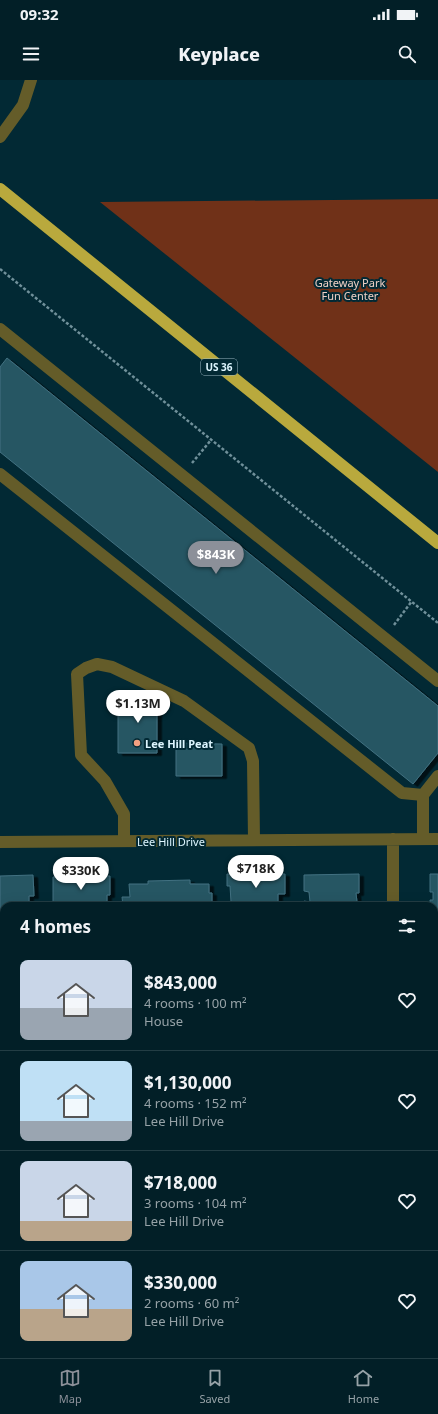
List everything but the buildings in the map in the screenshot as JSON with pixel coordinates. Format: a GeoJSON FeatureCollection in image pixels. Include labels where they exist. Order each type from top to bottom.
{"type":"FeatureCollection","features":[{"type":"Feature","properties":{"kind":"highway","name":"US 36"},"geometry":{"type":"LineString","coordinates":[[0,190],[438,543]]}},
{"type":"Feature","properties":{"kind":"street"},"geometry":{"type":"LineString","coordinates":[[0,137],[23,105],[31,80]]}},
{"type":"Feature","properties":{"kind":"street"},"geometry":{"type":"LineString","coordinates":[[0,329],[438,681]]}},
{"type":"Feature","properties":{"kind":"street"},"geometry":{"type":"LineString","coordinates":[[0,474],[402,793],[423,795]]}},
{"type":"Feature","properties":{"kind":"street"},"geometry":{"type":"LineString","coordinates":[[124,841],[124,814],[105,781],[81,755],[77,674],[86,668],[97,664],[112,667],[184,701],[249,748],[253,761],[254,840]]}},
{"type":"Feature","properties":{"kind":"street"},"geometry":{"type":"LineString","coordinates":[[423,839],[423,795],[438,776]]}},
{"type":"Feature","properties":{"kind":"street"},"geometry":{"type":"LineString","coordinates":[[393,839],[394,902]]}},
{"type":"Feature","properties":{"kind":"street","name":"Lee Hill Drive"},"geometry":{"type":"LineString","coordinates":[[0,842],[438,839]]}},
{"type":"Feature","properties":{"kind":"path"},"geometry":{"type":"LineString","coordinates":[[0,269],[438,623]]}},
{"type":"Feature","properties":{"kind":"path"},"geometry":{"type":"LineString","coordinates":[[182,476],[211,440]]}},
{"type":"Feature","properties":{"kind":"path"},"geometry":{"type":"LineString","coordinates":[[384,638],[412,601]]}},
{"type":"Feature","properties":{"kind":"green space","name":"Gateway Park Fun Center"},"geometry":{"type":"Polygon","coordinates":[[[438,199],[438,472],[100,202],[438,199]]]}},
{"type":"Feature","properties":{"kind":"place","name":"Lee Hill Peat"},"geometry":{"type":"Point","coordinates":[137,743]}}]}
